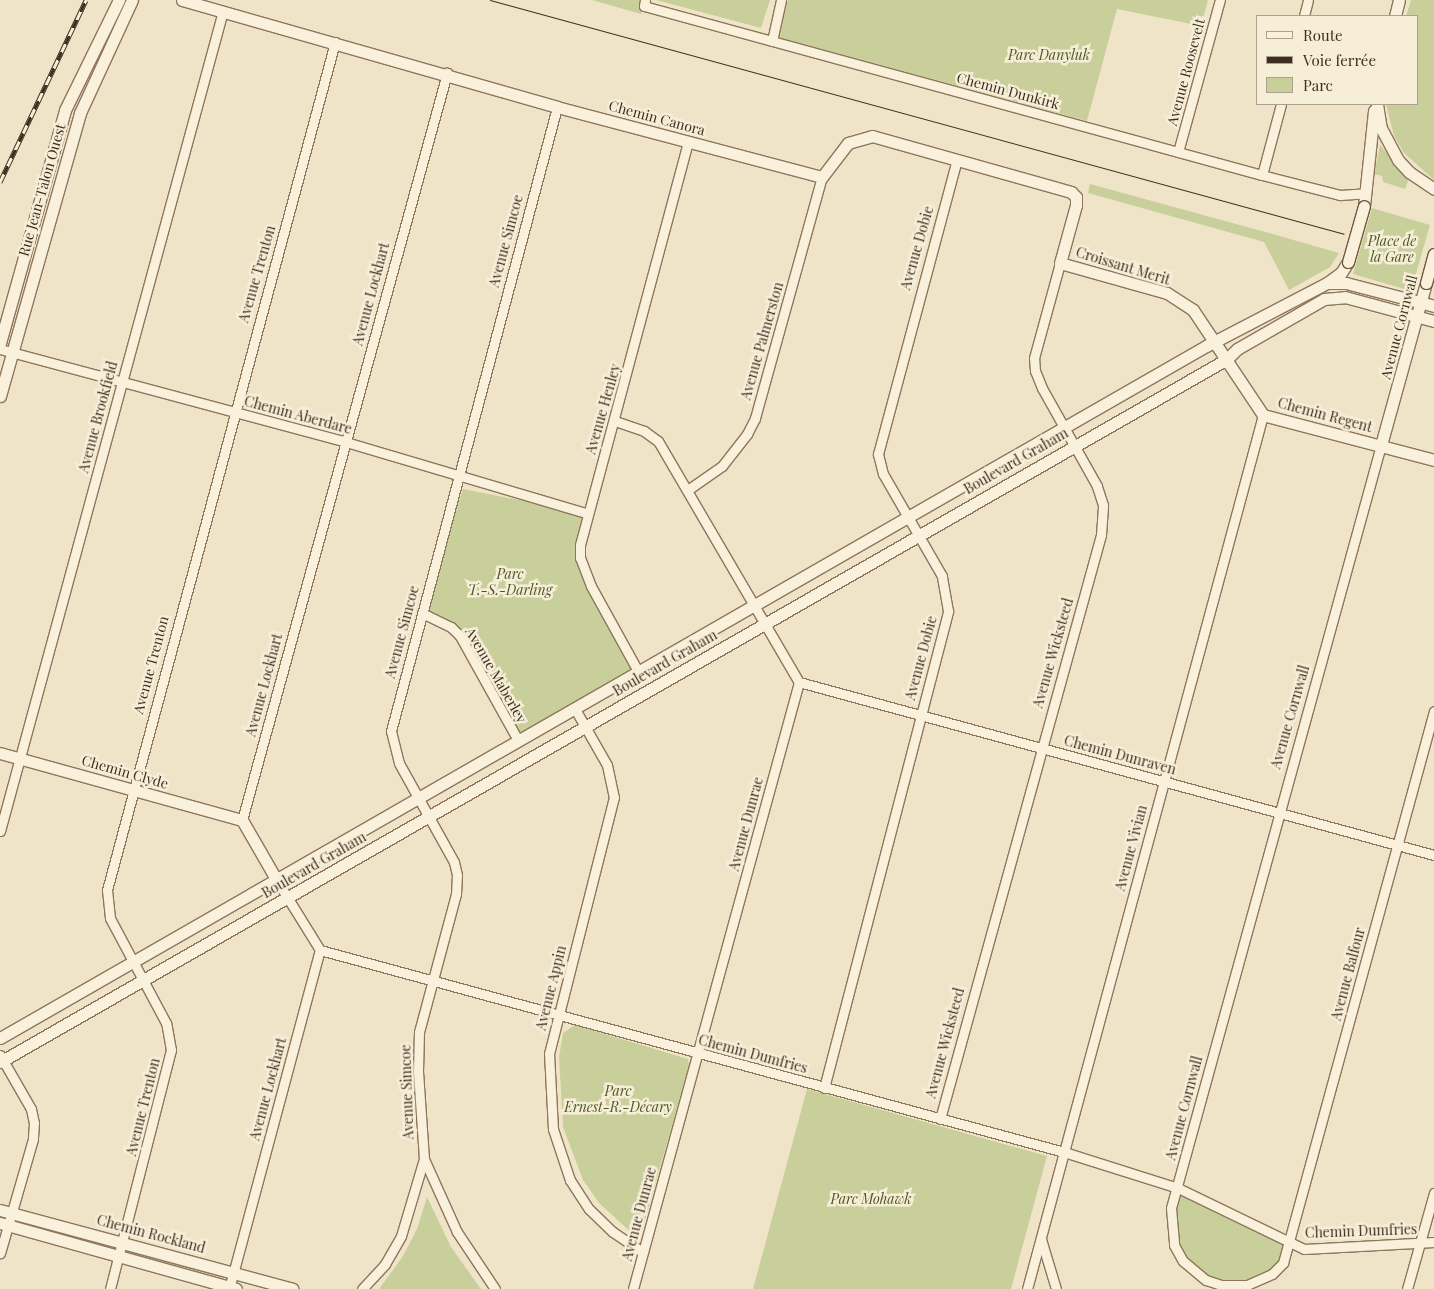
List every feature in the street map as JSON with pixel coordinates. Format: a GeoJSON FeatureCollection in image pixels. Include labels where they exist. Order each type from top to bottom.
{"type":"FeatureCollection","features":[{"type":"Feature","properties":{"kind":"street","name":"Rue Jean-Talon Ouest"},"geometry":{"type":"LineString","coordinates":[[0,343],[64,115],[76,83],[118,0]]}},
{"type":"Feature","properties":{"kind":"street","name":"Rue Jean-Talon Ouest"},"geometry":{"type":"LineString","coordinates":[[0,396],[80,113],[132,0]]}},
{"type":"Feature","properties":{"kind":"street","name":"Chemin Canora"},"geometry":{"type":"LineString","coordinates":[[182,0],[447,73],[557,107],[822,177]]}},
{"type":"Feature","properties":{"kind":"street","name":"Chemin Canora"},"geometry":{"type":"LineString","coordinates":[[195,0],[207,6]]}},
{"type":"Feature","properties":{"kind":"street"},"geometry":{"type":"LineString","coordinates":[[772,41],[781,0]]}},
{"type":"Feature","properties":{"kind":"street","name":"Avenue Roosevelt"},"geometry":{"type":"LineString","coordinates":[[1178,152],[1220,0]]}},
{"type":"Feature","properties":{"kind":"street"},"geometry":{"type":"LineString","coordinates":[[1304,15],[1308,0]]}},
{"type":"Feature","properties":{"kind":"street"},"geometry":{"type":"LineString","coordinates":[[1395,15],[1399,0]]}},
{"type":"Feature","properties":{"kind":"street","name":"Chemin Dunkirk"},"geometry":{"type":"LineString","coordinates":[[645,3],[772,41],[1340,196],[1366,193]]}},
{"type":"Feature","properties":{"kind":"street","name":"Avenue Brookfield"},"geometry":{"type":"LineString","coordinates":[[0,831],[223,11]]}},
{"type":"Feature","properties":{"kind":"street","name":"Avenue Trenton"},"geometry":{"type":"LineString","coordinates":[[110,1289],[171,1050],[166,1023],[133,961],[107,906],[107,890],[132,789],[335,42]]}},
{"type":"Feature","properties":{"kind":"street","name":"Avenue Lockhart"},"geometry":{"type":"LineString","coordinates":[[242,820],[447,73]]}},
{"type":"Feature","properties":{"kind":"street"},"geometry":{"type":"LineString","coordinates":[[1262,175],[1281,105]]}},
{"type":"Feature","properties":{"kind":"street"},"geometry":{"type":"LineString","coordinates":[[1376,105],[1381,128],[1398,160],[1409,172],[1434,189]]}},
{"type":"Feature","properties":{"kind":"street"},"geometry":{"type":"LineString","coordinates":[[1376,105],[1364,206],[1348,262],[1345,297],[1434,321]]}},
{"type":"Feature","properties":{"kind":"street","name":"Avenue Simcoe"},"geometry":{"type":"LineString","coordinates":[[495,1289],[457,1232],[424,1159],[418,1072],[419,1032],[430,981],[456,894],[457,875],[454,862],[397,758],[391,731],[557,107]]}},
{"type":"Feature","properties":{"kind":"street"},"geometry":{"type":"LineString","coordinates":[[822,177],[848,143],[865,136],[957,160]]}},
{"type":"Feature","properties":{"kind":"street","name":"Avenue Henley"},"geometry":{"type":"LineString","coordinates":[[639,673],[584,572],[580,545],[586,513],[615,421],[688,142]]}},
{"type":"Feature","properties":{"kind":"street","name":"Avenue Wicksteed"},"geometry":{"type":"LineString","coordinates":[[940,1119],[1104,518],[1097,486],[1040,384],[1034,358],[1076,205],[1076,196],[1071,192],[957,160]]}},
{"type":"Feature","properties":{"kind":"street","name":"Avenue Dobie"},"geometry":{"type":"LineString","coordinates":[[824,1088],[948,611],[942,576],[883,474],[879,443],[957,160]]}},
{"type":"Feature","properties":{"kind":"street","name":"Avenue Palmerston"},"geometry":{"type":"LineString","coordinates":[[689,489],[722,466],[747,434],[755,418],[822,177]]}},
{"type":"Feature","properties":{"kind":"street","name":"Avenue Cornwall"},"geometry":{"type":"LineString","coordinates":[[1178,1188],[1279,812],[1434,254]]}},
{"type":"Feature","properties":{"kind":"street"},"geometry":{"type":"LineString","coordinates":[[1327,283],[1341,273],[1348,262]]}},
{"type":"Feature","properties":{"kind":"street","name":"Croissant Merit"},"geometry":{"type":"LineString","coordinates":[[1060,263],[1168,293],[1193,310],[1217,341]]}},
{"type":"Feature","properties":{"kind":"street","name":"Boulevard Graham"},"geometry":{"type":"LineString","coordinates":[[0,1038],[1217,341],[1327,283],[1346,283]]}},
{"type":"Feature","properties":{"kind":"street"},"geometry":{"type":"LineString","coordinates":[[1346,283],[1420,304],[1434,306]]}},
{"type":"Feature","properties":{"kind":"street","name":"Boulevard Graham"},"geometry":{"type":"LineString","coordinates":[[1,1059],[287,898],[1073,445],[1227,359],[1237,349],[1324,299],[1345,297]]}},
{"type":"Feature","properties":{"kind":"street","name":"Chemin Regent"},"geometry":{"type":"LineString","coordinates":[[1217,341],[1263,415],[1434,460]]}},
{"type":"Feature","properties":{"kind":"street","name":"Chemin Aberdare"},"geometry":{"type":"LineString","coordinates":[[0,349],[346,442],[586,513]]}},
{"type":"Feature","properties":{"kind":"street","name":"Avenue Vivian"},"geometry":{"type":"LineString","coordinates":[[1027,1289],[1263,415]]}},
{"type":"Feature","properties":{"kind":"street"},"geometry":{"type":"LineString","coordinates":[[615,421],[644,430],[658,441],[689,489],[799,682]]}},
{"type":"Feature","properties":{"kind":"street","name":"Avenue Maberley"},"geometry":{"type":"LineString","coordinates":[[422,613],[451,627],[460,636],[518,740]]}},
{"type":"Feature","properties":{"kind":"street","name":"Chemin Dunraven"},"geometry":{"type":"LineString","coordinates":[[799,682],[1434,855]]}},
{"type":"Feature","properties":{"kind":"street","name":"Avenue Dunrae"},"geometry":{"type":"LineString","coordinates":[[633,1289],[799,682]]}},
{"type":"Feature","properties":{"kind":"street","name":"Avenue Appin"},"geometry":{"type":"LineString","coordinates":[[575,709],[607,764],[614,797],[557,1016],[549,1053],[549,1090],[560,1154],[570,1180],[589,1209],[613,1232],[643,1252]]}},
{"type":"Feature","properties":{"kind":"street","name":"Avenue Balfour"},"geometry":{"type":"LineString","coordinates":[[1290,1244],[1396,845],[1434,711]]}},
{"type":"Feature","properties":{"kind":"street","name":"Chemin Clyde"},"geometry":{"type":"LineString","coordinates":[[0,753],[242,820]]}},
{"type":"Feature","properties":{"kind":"street"},"geometry":{"type":"LineString","coordinates":[[242,820],[287,898],[320,950]]}},
{"type":"Feature","properties":{"kind":"street","name":"Avenue Lockhart"},"geometry":{"type":"LineString","coordinates":[[232,1288],[234,1272],[320,950]]}},
{"type":"Feature","properties":{"kind":"street","name":"Chemin Dumfries"},"geometry":{"type":"LineString","coordinates":[[320,950],[557,1016],[1064,1152],[1178,1188],[1290,1244],[1318,1249],[1434,1242]]}},
{"type":"Feature","properties":{"kind":"street"},"geometry":{"type":"LineString","coordinates":[[0,1253],[6,1211],[32,1139],[34,1123],[30,1109],[1,1059]]}},
{"type":"Feature","properties":{"kind":"street","name":"Avenue Simcoe"},"geometry":{"type":"LineString","coordinates":[[362,1289],[384,1264],[400,1236],[424,1159]]}},
{"type":"Feature","properties":{"kind":"street","name":"Chemin Dumfries"},"geometry":{"type":"LineString","coordinates":[[1178,1188],[1172,1208],[1174,1245],[1183,1261],[1206,1280],[1236,1286],[1260,1280],[1272,1274],[1283,1263],[1290,1244]]}},
{"type":"Feature","properties":{"kind":"street"},"geometry":{"type":"LineString","coordinates":[[1407,1289],[1434,1193]]}},
{"type":"Feature","properties":{"kind":"street","name":"Chemin Rockland"},"geometry":{"type":"LineString","coordinates":[[6,1211],[293,1289]]}},
{"type":"Feature","properties":{"kind":"street"},"geometry":{"type":"LineString","coordinates":[[4,1224],[232,1288]]}},
{"type":"Feature","properties":{"kind":"street"},"geometry":{"type":"LineString","coordinates":[[1041,1239],[1056,1289]]}},
{"type":"Feature","properties":{"kind":"green space"},"geometry":{"type":"Polygon","coordinates":[[[592,0],[645,0],[641,14],[592,0]]]}},
{"type":"Feature","properties":{"kind":"green space"},"geometry":{"type":"Polygon","coordinates":[[[656,0],[770,0],[761,28],[656,0]]]}},
{"type":"Feature","properties":{"kind":"green space","name":"Parc Danyluk"},"geometry":{"type":"Polygon","coordinates":[[[788,0],[1208,0],[1201,26],[1117,9],[1087,121],[777,37],[788,0]]]}},
{"type":"Feature","properties":{"kind":"green space"},"geometry":{"type":"Polygon","coordinates":[[[1411,0],[1434,0],[1434,180],[1404,153],[1394,136],[1386,105],[1419,105],[1419,15],[1406,15],[1411,0]]]}},
{"type":"Feature","properties":{"kind":"green space"},"geometry":{"type":"Polygon","coordinates":[[[1380,145],[1409,179],[1405,189],[1383,182],[1382,176],[1374,174],[1380,145]]]}},
{"type":"Feature","properties":{"kind":"green space"},"geometry":{"type":"Polygon","coordinates":[[[1090,184],[1339,253],[1330,267],[1289,290],[1264,242],[1088,193],[1090,184]]]}},
{"type":"Feature","properties":{"kind":"green space","name":"Place de la Gare"},"geometry":{"type":"Polygon","coordinates":[[[1372,208],[1430,225],[1411,291],[1353,274],[1372,208]]]}},
{"type":"Feature","properties":{"kind":"green space","name":"Parc T.-S.-Darling"},"geometry":{"type":"Polygon","coordinates":[[[463,489],[586,513],[580,558],[639,673],[518,740],[460,636],[422,613],[463,489]]]}},
{"type":"Feature","properties":{"kind":"green space","name":"Parc Ernest-R.-Décary"},"geometry":{"type":"Polygon","coordinates":[[[575,1025],[688,1059],[689,1065],[642,1231],[635,1236],[599,1203],[583,1180],[563,1127],[559,1057],[563,1033],[575,1025]]]}},
{"type":"Feature","properties":{"kind":"green space","name":"Parc Mohawk"},"geometry":{"type":"Polygon","coordinates":[[[807,1089],[1047,1156],[1011,1289],[753,1289],[807,1089]]]}},
{"type":"Feature","properties":{"kind":"green space"},"geometry":{"type":"Polygon","coordinates":[[[1178,1188],[1290,1244],[1283,1263],[1260,1280],[1221,1285],[1183,1261],[1171,1225],[1178,1188]]]}},
{"type":"Feature","properties":{"kind":"green space"},"geometry":{"type":"Polygon","coordinates":[[[427,1197],[451,1247],[481,1289],[379,1289],[403,1256],[417,1229],[427,1197]]]}},
{"type":"Feature","properties":{"kind":"green space"},"geometry":{"type":"Polygon","coordinates":[[[130,1250],[223,1275],[223,1278],[129,1254],[130,1250]]]}},
{"type":"Feature","properties":{"kind":"tram line"},"geometry":{"type":"LineString","coordinates":[[490,0],[1344,234]]}},
{"type":"Feature","properties":{"kind":"railway"},"geometry":{"type":"LineString","coordinates":[[0,182],[86,0]]}}]}
